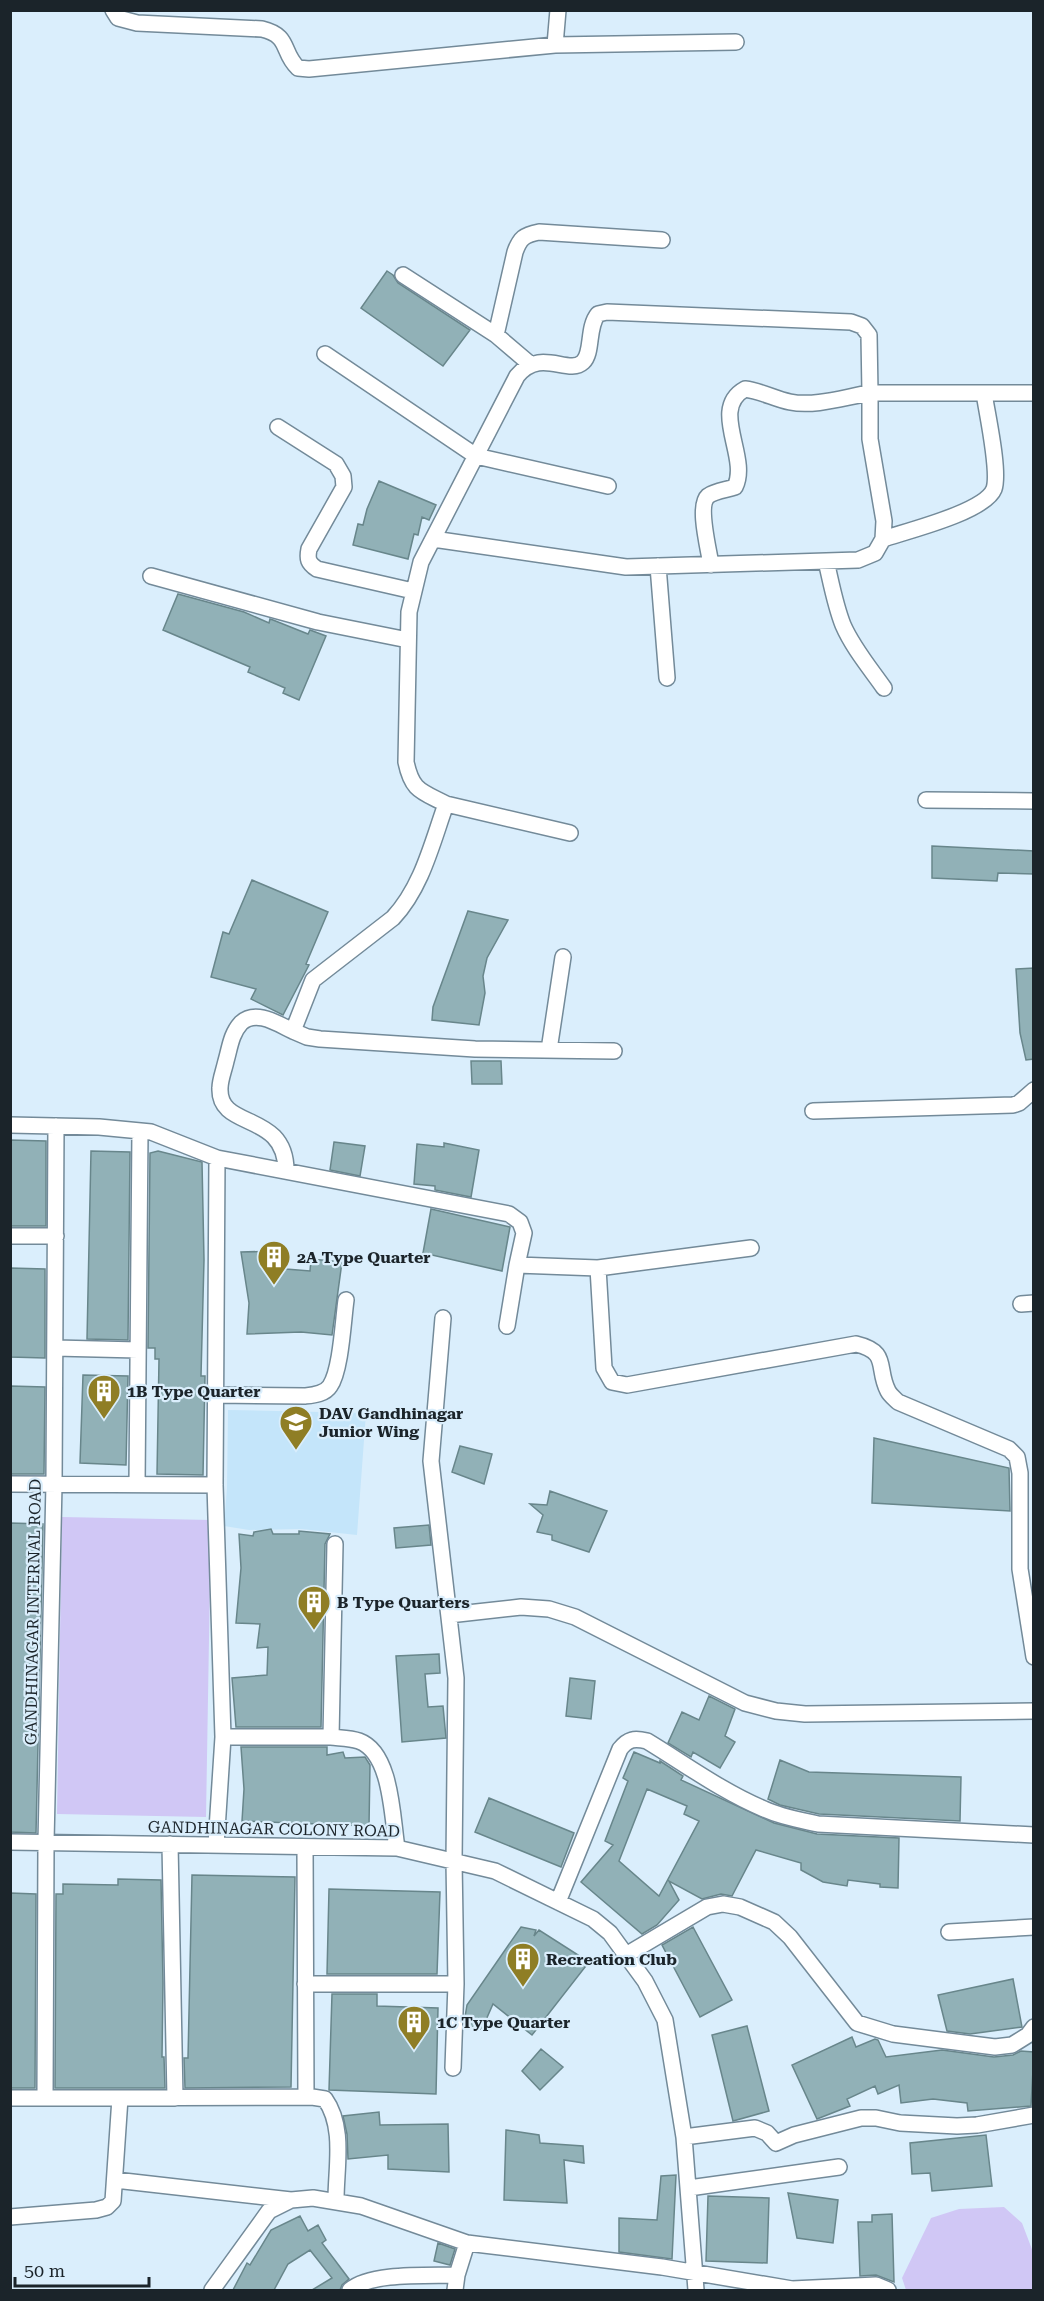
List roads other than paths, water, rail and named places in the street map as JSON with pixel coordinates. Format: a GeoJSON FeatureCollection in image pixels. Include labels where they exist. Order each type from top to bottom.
{"type":"FeatureCollection","features":[{"type":"Feature","properties":{"kind":"street"},"geometry":{"type":"LineString","coordinates":[[113,10],[118,18],[137,23],[262,29],[275,32],[283,39],[292,62],[298,68],[555,45],[736,42]]}},
{"type":"Feature","properties":{"kind":"street"},"geometry":{"type":"LineString","coordinates":[[555,45],[558,10]]}},
{"type":"Feature","properties":{"kind":"street"},"geometry":{"type":"LineString","coordinates":[[496,334],[515,252],[519,240],[526,235],[539,232],[662,240]]}},
{"type":"Feature","properties":{"kind":"street"},"geometry":{"type":"LineString","coordinates":[[402,275],[496,334],[530,363],[578,365],[584,362],[593,319],[598,314],[607,312],[851,322],[862,326],[869,335],[870,439],[884,521],[883,539],[874,553],[858,560],[626,567],[433,539]]}},
{"type":"Feature","properties":{"kind":"street"},"geometry":{"type":"LineString","coordinates":[[325,354],[476,456],[608,486]]}},
{"type":"Feature","properties":{"kind":"street"},"geometry":{"type":"LineString","coordinates":[[530,363],[517,376],[421,562],[409,612],[406,762],[409,778],[416,789],[446,804],[570,833]]}},
{"type":"Feature","properties":{"kind":"street"},"geometry":{"type":"LineString","coordinates":[[711,565],[702,509],[705,498],[712,493],[735,487],[738,481],[739,469],[729,411],[732,399],[745,389],[790,402],[806,404],[870,393],[1034,393]]}},
{"type":"Feature","properties":{"kind":"street"},"geometry":{"type":"LineString","coordinates":[[883,539],[973,508],[988,499],[994,487],[995,472],[984,393]]}},
{"type":"Feature","properties":{"kind":"street"},"geometry":{"type":"LineString","coordinates":[[278,427],[336,464],[343,476],[344,487],[309,549],[307,557],[310,564],[317,569],[413,591]]}},
{"type":"Feature","properties":{"kind":"street"},"geometry":{"type":"LineString","coordinates":[[826,561],[843,626],[884,688]]}},
{"type":"Feature","properties":{"kind":"street"},"geometry":{"type":"LineString","coordinates":[[658,566],[667,678]]}},
{"type":"Feature","properties":{"kind":"street"},"geometry":{"type":"LineString","coordinates":[[151,576],[318,622],[408,640]]}},
{"type":"Feature","properties":{"kind":"street"},"geometry":{"type":"LineString","coordinates":[[926,800],[1034,801]]}},
{"type":"Feature","properties":{"kind":"street"},"geometry":{"type":"LineString","coordinates":[[293,1030],[313,980],[393,918],[404,906],[416,887],[446,804]]}},
{"type":"Feature","properties":{"kind":"street"},"geometry":{"type":"LineString","coordinates":[[549,1050],[563,957]]}},
{"type":"Feature","properties":{"kind":"street"},"geometry":{"type":"LineString","coordinates":[[286,1171],[286,1156],[275,1135],[230,1112],[222,1103],[220,1089],[233,1033],[243,1021],[253,1017],[266,1019],[307,1037],[320,1039],[465,1048],[614,1051]]}},
{"type":"Feature","properties":{"kind":"street"},"geometry":{"type":"LineString","coordinates":[[813,1112],[1012,1105],[1019,1103],[1034,1090]]}},
{"type":"Feature","properties":{"kind":"street"},"geometry":{"type":"LineString","coordinates":[[10,1125],[151,1132],[217,1158],[508,1214],[520,1222],[524,1233],[507,1326]]}},
{"type":"Feature","properties":{"kind":"street","name":"GANDHINAGAR INTERNAL ROAD"},"geometry":{"type":"LineString","coordinates":[[45,2098],[46,1842],[54,1484],[56,1126]]}},
{"type":"Feature","properties":{"kind":"street"},"geometry":{"type":"LineString","coordinates":[[137,1485],[140,1131]]}},
{"type":"Feature","properties":{"kind":"street"},"geometry":{"type":"LineString","coordinates":[[216,1845],[223,1737],[215,1485],[217,1158]]}},
{"type":"Feature","properties":{"kind":"street"},"geometry":{"type":"LineString","coordinates":[[10,1236],[56,1236]]}},
{"type":"Feature","properties":{"kind":"street"},"geometry":{"type":"LineString","coordinates":[[517,1265],[598,1268],[751,1248]]}},
{"type":"Feature","properties":{"kind":"street"},"geometry":{"type":"LineString","coordinates":[[598,1268],[604,1368],[612,1382],[627,1385],[856,1344],[870,1347],[879,1358],[888,1392],[898,1402],[1009,1449],[1017,1457],[1027,1486],[1024,1596],[1034,1657]]}},
{"type":"Feature","properties":{"kind":"street"},"geometry":{"type":"LineString","coordinates":[[215,1395],[319,1395],[330,1387],[335,1373],[346,1300]]}},
{"type":"Feature","properties":{"kind":"street"},"geometry":{"type":"LineString","coordinates":[[443,1318],[431,1461],[457,1706],[454,1861],[456,1984],[453,2068]]}},
{"type":"Feature","properties":{"kind":"street"},"geometry":{"type":"LineString","coordinates":[[55,1348],[138,1350]]}},
{"type":"Feature","properties":{"kind":"street"},"geometry":{"type":"LineString","coordinates":[[10,1484],[215,1485]]}},
{"type":"Feature","properties":{"kind":"street"},"geometry":{"type":"LineString","coordinates":[[331,1737],[335,1544]]}},
{"type":"Feature","properties":{"kind":"street"},"geometry":{"type":"LineString","coordinates":[[449,1615],[521,1607],[549,1609],[575,1617],[745,1703],[776,1711],[805,1714],[1034,1711]]}},
{"type":"Feature","properties":{"kind":"street"},"geometry":{"type":"LineString","coordinates":[[223,1737],[331,1737],[360,1741],[375,1751],[384,1768],[397,1848]]}},
{"type":"Feature","properties":{"kind":"street"},"geometry":{"type":"LineString","coordinates":[[558,1902],[620,1749],[627,1741],[636,1739],[646,1741],[749,1802],[791,1818],[818,1824],[1034,1835]]}},
{"type":"Feature","properties":{"kind":"street","name":"GANDHINAGAR COLONY ROAD"},"geometry":{"type":"LineString","coordinates":[[10,1842],[397,1848],[495,1871],[593,1919],[610,1933],[627,1955],[645,1981],[665,2020],[684,2137],[696,2290]]}},
{"type":"Feature","properties":{"kind":"street"},"geometry":{"type":"LineString","coordinates":[[170,1844],[175,2098]]}},
{"type":"Feature","properties":{"kind":"street"},"geometry":{"type":"LineString","coordinates":[[304,1847],[306,2097]]}},
{"type":"Feature","properties":{"kind":"street"},"geometry":{"type":"LineString","coordinates":[[627,1955],[707,1907],[723,1904],[740,1907],[774,1923],[790,1937],[857,2023],[893,2034],[994,2047],[1012,2044],[1028,2035],[1034,2027]]}},
{"type":"Feature","properties":{"kind":"street"},"geometry":{"type":"LineString","coordinates":[[949,1932],[1034,1927]]}},
{"type":"Feature","properties":{"kind":"street"},"geometry":{"type":"LineString","coordinates":[[305,1984],[456,1984]]}},
{"type":"Feature","properties":{"kind":"street"},"geometry":{"type":"LineString","coordinates":[[10,2098],[306,2097],[325,2099],[337,2124],[336,2200]]}},
{"type":"Feature","properties":{"kind":"street"},"geometry":{"type":"LineString","coordinates":[[10,2217],[96,2210],[107,2207],[113,2201],[120,2098]]}},
{"type":"Feature","properties":{"kind":"street"},"geometry":{"type":"LineString","coordinates":[[684,2137],[755,2128],[767,2133],[776,2143],[794,2135],[861,2118],[957,2126],[977,2125],[1034,2115]]}},
{"type":"Feature","properties":{"kind":"street"},"geometry":{"type":"LineString","coordinates":[[689,2188],[839,2167]]}},
{"type":"Feature","properties":{"kind":"street"},"geometry":{"type":"LineString","coordinates":[[115,2180],[291,2200],[313,2198],[336,2200],[361,2206],[467,2242],[695,2272],[792,2289],[876,2285],[888,2290]]}},
{"type":"Feature","properties":{"kind":"street"},"geometry":{"type":"LineString","coordinates":[[212,2290],[269,2211],[291,2200]]}},
{"type":"Feature","properties":{"kind":"street"},"geometry":{"type":"LineString","coordinates":[[455,2290],[467,2242]]}},
{"type":"Feature","properties":{"kind":"street"},"geometry":{"type":"LineString","coordinates":[[350,2290],[383,2278],[457,2275]]}},
{"type":"Feature","properties":{"kind":"place","name":"2A Type Quarter"},"geometry":{"type":"Point","coordinates":[274,1286]}},
{"type":"Feature","properties":{"kind":"place","name":"1B Type Quarter"},"geometry":{"type":"Point","coordinates":[104,1420]}},
{"type":"Feature","properties":{"kind":"place","name":"DAV Gandhinagar Junior Wing"},"geometry":{"type":"Point","coordinates":[296,1451]}},
{"type":"Feature","properties":{"kind":"place","name":"B Type Quarters"},"geometry":{"type":"Point","coordinates":[314,1631]}},
{"type":"Feature","properties":{"kind":"place","name":"Recreation Club"},"geometry":{"type":"Point","coordinates":[523,1988]}},
{"type":"Feature","properties":{"kind":"place","name":"1C Type Quarter"},"geometry":{"type":"Point","coordinates":[414,2051]}}]}
